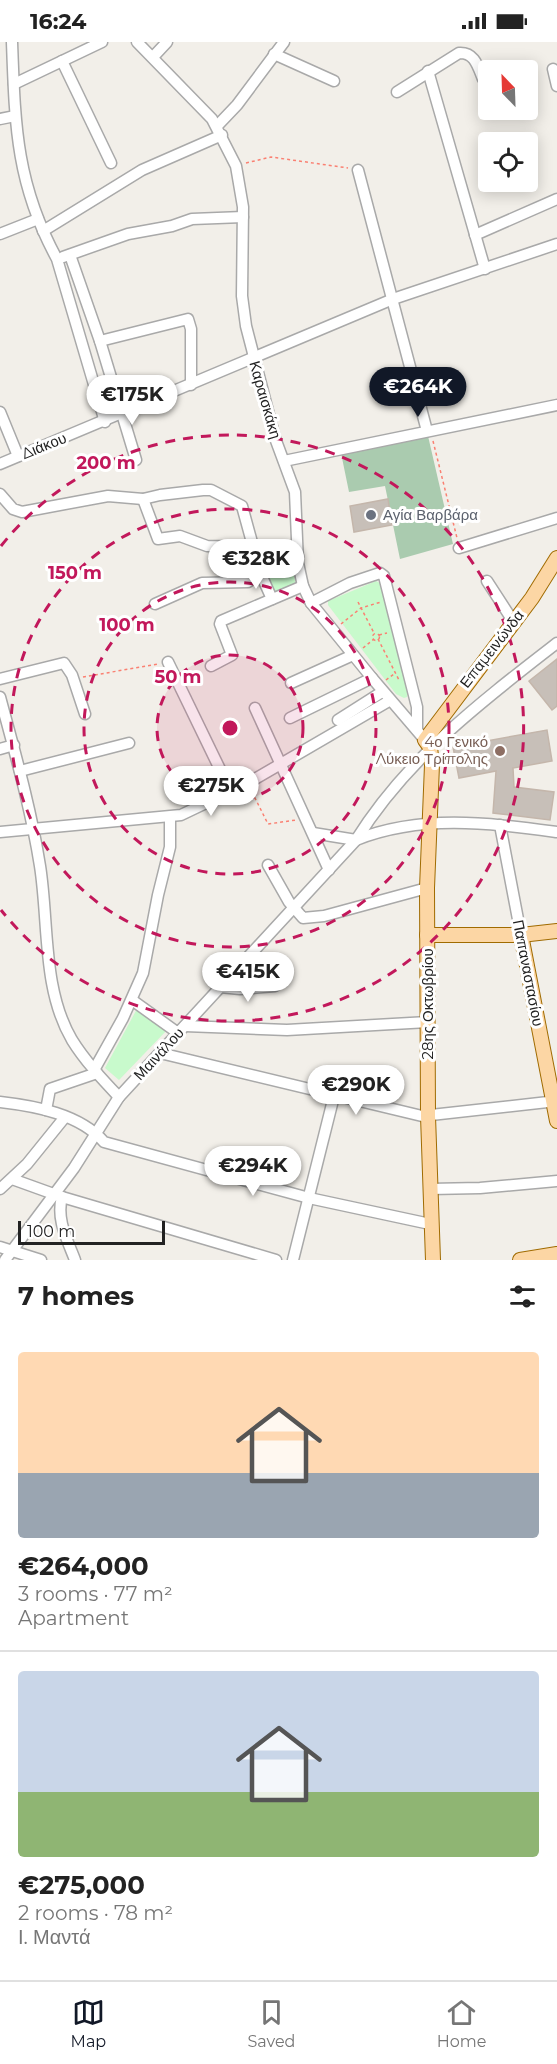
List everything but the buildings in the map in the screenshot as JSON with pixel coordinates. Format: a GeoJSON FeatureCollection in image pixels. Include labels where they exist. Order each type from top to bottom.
{"type":"FeatureCollection","features":[{"type":"Feature","properties":{"kind":"main road","name":"Επαμεινώνδα"},"geometry":{"type":"LineString","coordinates":[[424,739],[513,621],[557,558]]}},
{"type":"Feature","properties":{"kind":"main road","name":"28ης Οκτωβρίου"},"geometry":{"type":"LineString","coordinates":[[424,739],[430,824],[427,888],[428,1116],[433,1260]]}},
{"type":"Feature","properties":{"kind":"main road"},"geometry":{"type":"LineString","coordinates":[[427,935],[521,935],[557,931]]}},
{"type":"Feature","properties":{"kind":"main road","name":"Παπαναστασίου"},"geometry":{"type":"LineString","coordinates":[[521,935],[557,1121]]}},
{"type":"Feature","properties":{"kind":"main road"},"geometry":{"type":"LineString","coordinates":[[520,1260],[557,1254]]}},
{"type":"Feature","properties":{"kind":"street"},"geometry":{"type":"LineString","coordinates":[[12,42],[15,116],[22,174],[38,219],[57,259],[105,422]]}},
{"type":"Feature","properties":{"kind":"street"},"geometry":{"type":"LineString","coordinates":[[14,84],[102,42]]}},
{"type":"Feature","properties":{"kind":"street","name":"Καραισκάκη"},"geometry":{"type":"LineString","coordinates":[[137,42],[206,111],[220,131],[236,166],[243,217],[242,296],[253,357],[296,500],[298,556],[303,586],[311,603],[380,689],[424,739]]}},
{"type":"Feature","properties":{"kind":"street"},"geometry":{"type":"LineString","coordinates":[[153,57],[167,42]]}},
{"type":"Feature","properties":{"kind":"street"},"geometry":{"type":"LineString","coordinates":[[44,231],[142,170],[220,131],[284,42]]}},
{"type":"Feature","properties":{"kind":"street"},"geometry":{"type":"LineString","coordinates":[[397,92],[455,55],[465,52],[474,58],[478,67]]}},
{"type":"Feature","properties":{"kind":"street"},"geometry":{"type":"LineString","coordinates":[[274,54],[334,81]]}},
{"type":"Feature","properties":{"kind":"street"},"geometry":{"type":"LineString","coordinates":[[62,61],[111,163]]}},
{"type":"Feature","properties":{"kind":"street"},"geometry":{"type":"LineString","coordinates":[[552,69],[557,86]]}},
{"type":"Feature","properties":{"kind":"street"},"geometry":{"type":"LineString","coordinates":[[428,71],[485,269]]}},
{"type":"Feature","properties":{"kind":"street"},"geometry":{"type":"LineString","coordinates":[[0,119],[15,116]]}},
{"type":"Feature","properties":{"kind":"street"},"geometry":{"type":"LineString","coordinates":[[357,170],[429,430]]}},
{"type":"Feature","properties":{"kind":"street"},"geometry":{"type":"LineString","coordinates":[[475,235],[557,199]]}},
{"type":"Feature","properties":{"kind":"street"},"geometry":{"type":"LineString","coordinates":[[57,259],[128,234],[172,226],[192,219],[243,217]]}},
{"type":"Feature","properties":{"kind":"street"},"geometry":{"type":"LineString","coordinates":[[0,234],[38,219]]}},
{"type":"Feature","properties":{"kind":"street","name":"Διάκου"},"geometry":{"type":"LineString","coordinates":[[0,464],[122,415],[393,299],[557,244]]}},
{"type":"Feature","properties":{"kind":"street"},"geometry":{"type":"LineString","coordinates":[[70,255],[100,341],[136,460]]}},
{"type":"Feature","properties":{"kind":"street"},"geometry":{"type":"LineString","coordinates":[[100,341],[188,319],[191,329],[191,385]]}},
{"type":"Feature","properties":{"kind":"street"},"geometry":{"type":"LineString","coordinates":[[284,461],[557,405]]}},
{"type":"Feature","properties":{"kind":"street"},"geometry":{"type":"LineString","coordinates":[[0,412],[18,456]]}},
{"type":"Feature","properties":{"kind":"street"},"geometry":{"type":"LineString","coordinates":[[0,494],[13,509],[22,512],[108,496],[143,500],[160,495],[211,490],[242,506],[254,547],[258,572],[272,599]]}},
{"type":"Feature","properties":{"kind":"street"},"geometry":{"type":"LineString","coordinates":[[143,500],[158,539],[180,536],[207,546],[254,547]]}},
{"type":"Feature","properties":{"kind":"street"},"geometry":{"type":"LineString","coordinates":[[459,548],[557,518]]}},
{"type":"Feature","properties":{"kind":"street"},"geometry":{"type":"LineString","coordinates":[[155,604],[202,583],[248,582],[258,572],[298,556]]}},
{"type":"Feature","properties":{"kind":"street"},"geometry":{"type":"LineString","coordinates":[[311,603],[350,583],[380,573],[386,578],[424,739]]}},
{"type":"Feature","properties":{"kind":"street"},"geometry":{"type":"LineString","coordinates":[[487,581],[513,621]]}},
{"type":"Feature","properties":{"kind":"street"},"geometry":{"type":"LineString","coordinates":[[211,666],[232,655],[220,624],[221,621],[303,586]]}},
{"type":"Feature","properties":{"kind":"street"},"geometry":{"type":"LineString","coordinates":[[313,833],[356,840],[405,773],[424,739],[557,643]]}},
{"type":"Feature","properties":{"kind":"street"},"geometry":{"type":"LineString","coordinates":[[291,683],[353,655]]}},
{"type":"Feature","properties":{"kind":"street"},"geometry":{"type":"LineString","coordinates":[[168,662],[231,792]]}},
{"type":"Feature","properties":{"kind":"street"},"geometry":{"type":"LineString","coordinates":[[0,679],[64,663],[72,675],[85,714]]}},
{"type":"Feature","properties":{"kind":"street"},"geometry":{"type":"LineString","coordinates":[[290,718],[380,689]]}},
{"type":"Feature","properties":{"kind":"street"},"geometry":{"type":"LineString","coordinates":[[338,720],[380,689]]}},
{"type":"Feature","properties":{"kind":"street"},"geometry":{"type":"LineString","coordinates":[[0,832],[170,817],[231,792],[281,764],[380,689]]}},
{"type":"Feature","properties":{"kind":"street"},"geometry":{"type":"LineString","coordinates":[[0,697],[14,745],[33,829],[56,1000],[72,1039],[95,1072],[118,1097]]}},
{"type":"Feature","properties":{"kind":"street"},"geometry":{"type":"LineString","coordinates":[[407,720],[417,704]]}},
{"type":"Feature","properties":{"kind":"street"},"geometry":{"type":"LineString","coordinates":[[255,708],[329,870]]}},
{"type":"Feature","properties":{"kind":"street"},"geometry":{"type":"LineString","coordinates":[[20,771],[129,743]]}},
{"type":"Feature","properties":{"kind":"street"},"geometry":{"type":"LineString","coordinates":[[0,749],[14,745]]}},
{"type":"Feature","properties":{"kind":"street"},"geometry":{"type":"LineString","coordinates":[[46,1110],[50,1089],[95,1072],[132,1000],[143,973],[170,847],[170,817]]}},
{"type":"Feature","properties":{"kind":"street","name":"Μαινάλου"},"geometry":{"type":"LineString","coordinates":[[5,1252],[59,1196],[118,1097],[356,840],[391,828],[465,821],[557,832]]}},
{"type":"Feature","properties":{"kind":"street","name":"Παπαναστασίου"},"geometry":{"type":"LineString","coordinates":[[500,825],[521,935]]}},
{"type":"Feature","properties":{"kind":"street"},"geometry":{"type":"LineString","coordinates":[[268,865],[301,917],[312,918],[427,888]]}},
{"type":"Feature","properties":{"kind":"street"},"geometry":{"type":"LineString","coordinates":[[220,987],[240,990],[275,986]]}},
{"type":"Feature","properties":{"kind":"street"},"geometry":{"type":"LineString","coordinates":[[132,1000],[182,1029],[287,1030],[428,1022]]}},
{"type":"Feature","properties":{"kind":"street"},"geometry":{"type":"LineString","coordinates":[[160,1053],[334,1096],[428,1116],[555,1102]]}},
{"type":"Feature","properties":{"kind":"street"},"geometry":{"type":"LineString","coordinates":[[293,1260],[334,1096]]}},
{"type":"Feature","properties":{"kind":"street"},"geometry":{"type":"LineString","coordinates":[[0,1102],[46,1110],[65,1117],[96,1133],[104,1142],[309,1198],[430,1224]]}},
{"type":"Feature","properties":{"kind":"street"},"geometry":{"type":"LineString","coordinates":[[0,1188],[12,1179],[65,1117]]}},
{"type":"Feature","properties":{"kind":"street"},"geometry":{"type":"LineString","coordinates":[[12,1179],[59,1196],[276,1260]]}},
{"type":"Feature","properties":{"kind":"street"},"geometry":{"type":"LineString","coordinates":[[429,1189],[480,1188],[557,1181]]}},
{"type":"Feature","properties":{"kind":"street"},"geometry":{"type":"LineString","coordinates":[[59,1196],[60,1218],[75,1260]]}},
{"type":"Feature","properties":{"kind":"street"},"geometry":{"type":"LineString","coordinates":[[5,1252],[41,1260]]}},
{"type":"Feature","properties":{"kind":"path"},"geometry":{"type":"LineString","coordinates":[[236,166],[271,157],[357,170]]}},
{"type":"Feature","properties":{"kind":"path"},"geometry":{"type":"LineString","coordinates":[[429,430],[459,548]]}},
{"type":"Feature","properties":{"kind":"path"},"geometry":{"type":"LineString","coordinates":[[334,631],[361,608],[392,599]]}},
{"type":"Feature","properties":{"kind":"path"},"geometry":{"type":"LineString","coordinates":[[358,602],[374,633],[374,639]]}},
{"type":"Feature","properties":{"kind":"path"},"geometry":{"type":"LineString","coordinates":[[374,633],[379,635],[378,639],[399,680]]}},
{"type":"Feature","properties":{"kind":"path"},"geometry":{"type":"LineString","coordinates":[[353,655],[374,639],[378,639]]}},
{"type":"Feature","properties":{"kind":"path"},"geometry":{"type":"LineString","coordinates":[[72,675],[106,675],[168,662]]}},
{"type":"Feature","properties":{"kind":"path"},"geometry":{"type":"LineString","coordinates":[[380,689],[395,674],[409,669]]}},
{"type":"Feature","properties":{"kind":"path"},"geometry":{"type":"LineString","coordinates":[[248,783],[268,824],[306,818]]}},
{"type":"Feature","properties":{"kind":"green space"},"geometry":{"type":"Polygon","coordinates":[[[428,436],[453,544],[400,559],[385,486],[349,492],[341,453],[428,436]]]}},
{"type":"Feature","properties":{"kind":"green space"},"geometry":{"type":"Polygon","coordinates":[[[288,563],[292,566],[296,585],[273,594],[264,574],[266,571],[288,563]]]}},
{"type":"Feature","properties":{"kind":"green space"},"geometry":{"type":"Polygon","coordinates":[[[376,581],[382,584],[408,692],[407,697],[404,698],[396,694],[328,605],[328,601],[376,581]]]}},
{"type":"Feature","properties":{"kind":"green space"},"geometry":{"type":"Polygon","coordinates":[[[138,1007],[168,1029],[119,1080],[105,1068],[138,1007]]]}},
{"type":"Feature","properties":{"kind":"place","name":"Αγία Βαρβάρα"},"geometry":{"type":"Point","coordinates":[371,515]}},
{"type":"Feature","properties":{"kind":"place","name":"4ο Γενικό Λύκειο Τρίπολης"},"geometry":{"type":"Point","coordinates":[500,751]}}]}
